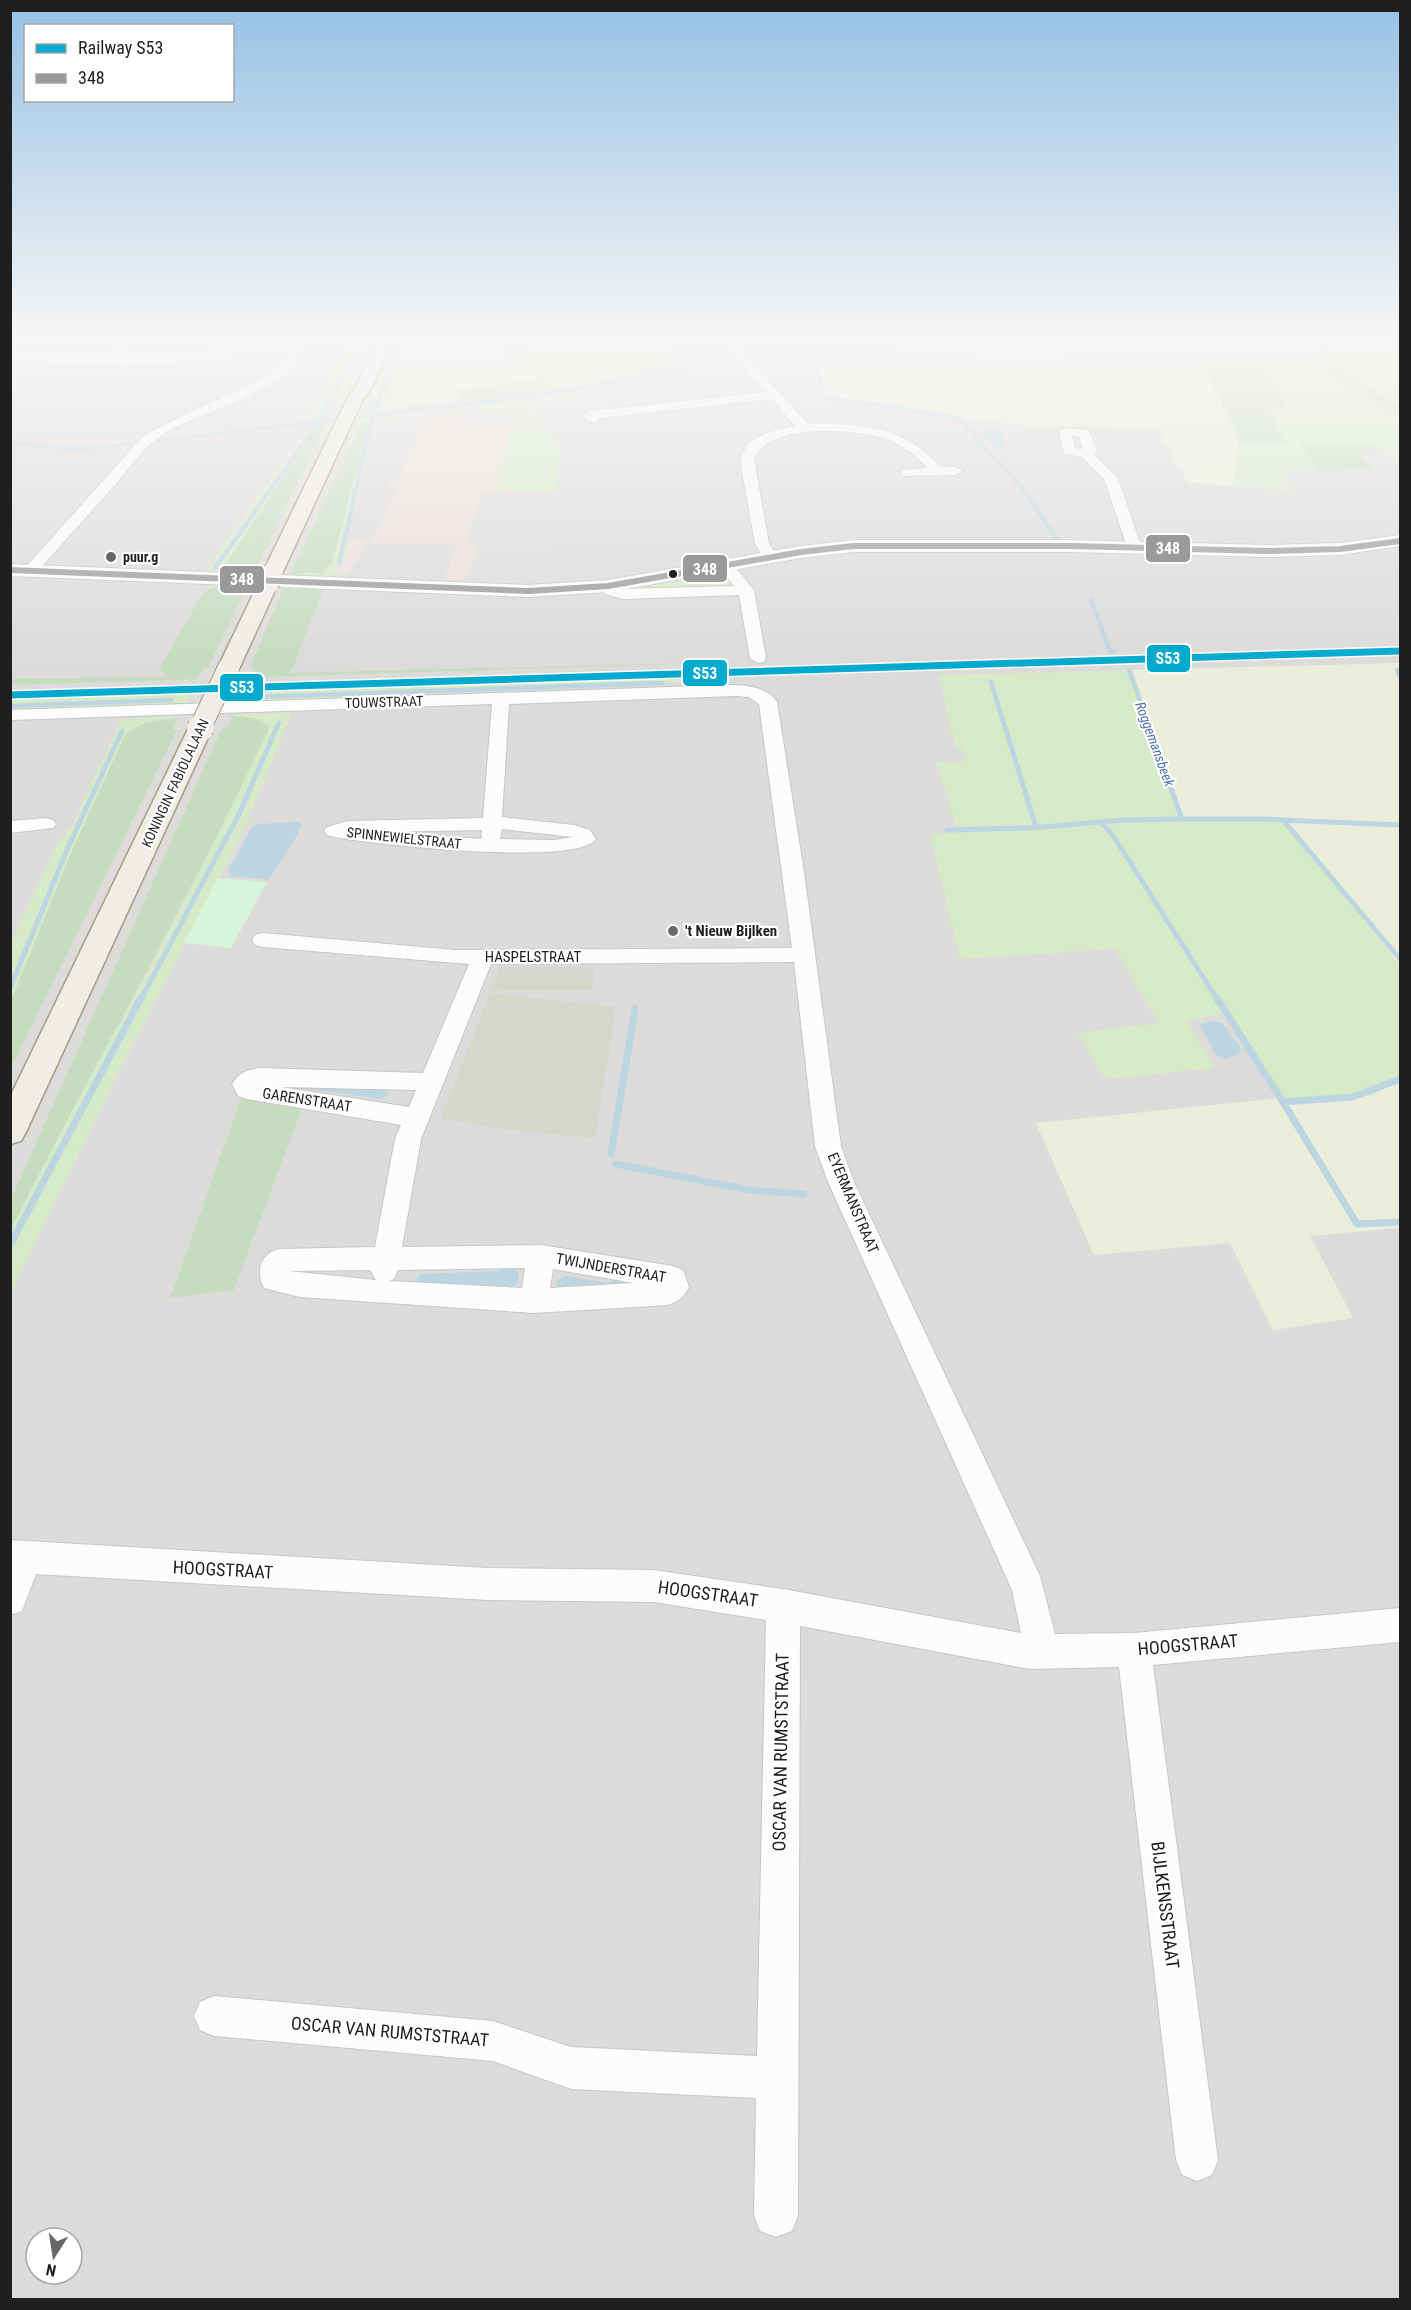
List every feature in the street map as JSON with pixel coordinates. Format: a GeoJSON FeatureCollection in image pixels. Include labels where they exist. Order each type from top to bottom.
{"type":"FeatureCollection","features":[{"type":"Feature","properties":{"kind":"main road","name":"KONINGIN FABIOLALAAN"},"geometry":{"type":"LineString","coordinates":[[10,1132],[331,450]]}},
{"type":"Feature","properties":{"kind":"street"},"geometry":{"type":"LineString","coordinates":[[30,571],[137,450]]}},
{"type":"Feature","properties":{"kind":"street"},"geometry":{"type":"LineString","coordinates":[[751,450],[747,459],[762,544],[770,557]]}},
{"type":"Feature","properties":{"kind":"street"},"geometry":{"type":"LineString","coordinates":[[918,450],[937,471]]}},
{"type":"Feature","properties":{"kind":"street"},"geometry":{"type":"LineString","coordinates":[[1087,454],[1094,465],[1111,478],[1135,549]]}},
{"type":"Feature","properties":{"kind":"street"},"geometry":{"type":"LineString","coordinates":[[907,473],[956,471]]}},
{"type":"Feature","properties":{"kind":"street"},"geometry":{"type":"LineString","coordinates":[[10,570],[503,591],[608,586],[770,557],[853,546],[1290,551],[1340,549],[1401,541]]}},
{"type":"Feature","properties":{"kind":"street"},"geometry":{"type":"LineString","coordinates":[[726,565],[746,590],[758,658]]}},
{"type":"Feature","properties":{"kind":"street"},"geometry":{"type":"LineString","coordinates":[[608,586],[611,591],[623,594],[746,590]]}},
{"type":"Feature","properties":{"kind":"street","name":"TOUWSTRAAT"},"geometry":{"type":"LineString","coordinates":[[10,715],[709,692],[758,694]]}},
{"type":"Feature","properties":{"kind":"street","name":"EYERMANSTRAAT"},"geometry":{"type":"LineString","coordinates":[[758,694],[768,702],[828,1146],[841,1182],[1028,1588],[1042,1650]]}},
{"type":"Feature","properties":{"kind":"street"},"geometry":{"type":"LineString","coordinates":[[491,845],[501,698]]}},
{"type":"Feature","properties":{"kind":"street","name":"SPINNEWIELSTRAAT"},"geometry":{"type":"LineString","coordinates":[[494,823],[513,823],[574,831],[583,834],[586,839],[580,843],[561,845],[491,845],[386,839],[334,831],[347,827],[494,823]]}},
{"type":"Feature","properties":{"kind":"street"},"geometry":{"type":"LineString","coordinates":[[10,827],[46,824]]}},
{"type":"Feature","properties":{"kind":"street","name":"HASPELSTRAAT"},"geometry":{"type":"LineString","coordinates":[[263,940],[455,957],[804,955]]}},
{"type":"Feature","properties":{"kind":"street"},"geometry":{"type":"LineString","coordinates":[[380,1292],[408,1139],[483,957]]}},
{"type":"Feature","properties":{"kind":"street","name":"GARENSTRAAT"},"geometry":{"type":"LineString","coordinates":[[417,1118],[277,1096],[247,1090],[244,1084],[249,1079],[260,1077],[432,1082]]}},
{"type":"Feature","properties":{"kind":"street","name":"TWIJNDERSTRAAT"},"geometry":{"type":"LineString","coordinates":[[534,1301],[541,1256]]}},
{"type":"Feature","properties":{"kind":"street","name":"TWIJNDERSTRAAT"},"geometry":{"type":"LineString","coordinates":[[541,1256],[674,1278],[675,1287],[668,1293],[534,1301],[300,1285],[274,1280],[272,1270],[278,1260],[541,1256]]}},
{"type":"Feature","properties":{"kind":"street"},"geometry":{"type":"LineString","coordinates":[[10,1599],[18,1557]]}},
{"type":"Feature","properties":{"kind":"street","name":"HOOGSTRAAT"},"geometry":{"type":"LineString","coordinates":[[18,1557],[488,1584],[654,1586],[783,1606],[1030,1652],[1134,1650],[1401,1625]]}},
{"type":"Feature","properties":{"kind":"street","name":"OSCAR VAN RUMSTSTRAAT"},"geometry":{"type":"LineString","coordinates":[[776,2215],[783,1606]]}},
{"type":"Feature","properties":{"kind":"street","name":"BIJLKENSSTRAAT"},"geometry":{"type":"LineString","coordinates":[[1134,1650],[1197,2160]]}},
{"type":"Feature","properties":{"kind":"street","name":"OSCAR VAN RUMSTSTRAAT"},"geometry":{"type":"LineString","coordinates":[[214,2016],[493,2041],[571,2068],[778,2078]]}},
{"type":"Feature","properties":{"kind":"shaded area"},"geometry":{"type":"Polygon","coordinates":[[[11,450],[1170,450],[1188,482],[1290,490],[1283,470],[1375,469],[1358,451],[1383,450],[1400,462],[1400,2299],[11,2300],[11,450]]]}},
{"type":"Feature","properties":{"kind":"shaded area"},"geometry":{"type":"Polygon","coordinates":[[[365,450],[411,450],[397,479],[385,484],[387,488],[396,490],[371,542],[345,539],[365,450]]]}},
{"type":"Feature","properties":{"kind":"shaded area"},"geometry":{"type":"Polygon","coordinates":[[[371,450],[559,450],[555,549],[479,546],[464,580],[444,579],[458,544],[368,543],[347,574],[333,573],[347,554],[371,450]]]}},
{"type":"Feature","properties":{"kind":"shaded area"},"geometry":{"type":"Polygon","coordinates":[[[483,491],[557,491],[555,549],[464,545],[483,491]]]}},
{"type":"Feature","properties":{"kind":"shaded area"},"geometry":{"type":"Polygon","coordinates":[[[500,967],[594,967],[592,990],[491,991],[500,967]]]}},
{"type":"Feature","properties":{"kind":"shaded area"},"geometry":{"type":"Polygon","coordinates":[[[490,993],[616,1007],[595,1138],[508,1130],[441,1118],[490,993]]]}},
{"type":"Feature","properties":{"kind":"green space"},"geometry":{"type":"Polygon","coordinates":[[[293,450],[301,450],[222,570],[225,572],[207,571],[217,553],[293,450]]]}},
{"type":"Feature","properties":{"kind":"green space"},"geometry":{"type":"Polygon","coordinates":[[[301,450],[314,450],[254,573],[239,570],[225,572],[223,568],[301,450]]]}},
{"type":"Feature","properties":{"kind":"green space"},"geometry":{"type":"Polygon","coordinates":[[[349,450],[362,450],[332,563],[321,574],[310,572],[290,575],[349,450]]]}},
{"type":"Feature","properties":{"kind":"green space"},"geometry":{"type":"Polygon","coordinates":[[[354,450],[365,450],[345,539],[351,540],[347,554],[329,577],[294,575],[311,572],[317,574],[354,450]]]}},
{"type":"Feature","properties":{"kind":"green space"},"geometry":{"type":"Polygon","coordinates":[[[504,450],[559,450],[557,491],[492,491],[498,490],[502,480],[494,480],[504,450]]]}},
{"type":"Feature","properties":{"kind":"green space"},"geometry":{"type":"Polygon","coordinates":[[[1169,450],[1238,450],[1232,486],[1187,482],[1169,450]]]}},
{"type":"Feature","properties":{"kind":"green space"},"geometry":{"type":"Polygon","coordinates":[[[1238,450],[1305,450],[1319,471],[1283,470],[1291,490],[1232,486],[1238,450]]]}},
{"type":"Feature","properties":{"kind":"green space"},"geometry":{"type":"Polygon","coordinates":[[[1305,450],[1383,450],[1359,452],[1375,469],[1319,471],[1305,450]]]}},
{"type":"Feature","properties":{"kind":"green space"},"geometry":{"type":"Polygon","coordinates":[[[1382,450],[1400,450],[1400,462],[1382,450]]]}},
{"type":"Feature","properties":{"kind":"green space"},"geometry":{"type":"Polygon","coordinates":[[[719,571],[724,573],[732,585],[627,591],[622,586],[719,571]]]}},
{"type":"Feature","properties":{"kind":"green space"},"geometry":{"type":"Polygon","coordinates":[[[249,583],[208,668],[254,667],[250,667],[285,585],[323,590],[293,668],[288,673],[741,662],[11,685],[10,679],[166,677],[160,668],[203,593],[218,585],[225,587],[249,583]]]}},
{"type":"Feature","properties":{"kind":"green space"},"geometry":{"type":"Polygon","coordinates":[[[1400,663],[1400,965],[1285,822],[1183,818],[1132,670],[1400,663]]]}},
{"type":"Feature","properties":{"kind":"green space"},"geometry":{"type":"Polygon","coordinates":[[[1132,670],[1183,818],[1285,822],[1400,965],[1400,1079],[1385,1081],[1373,1095],[1283,1098],[1222,1015],[1186,1020],[1215,1068],[1105,1079],[1078,1033],[1159,1023],[1115,949],[960,959],[930,834],[1039,828],[1034,824],[957,827],[936,762],[966,761],[962,748],[955,748],[939,675],[1132,670]]]}},
{"type":"Feature","properties":{"kind":"green space"},"geometry":{"type":"Polygon","coordinates":[[[753,676],[628,685],[11,710],[10,699],[753,676]]]}},
{"type":"Feature","properties":{"kind":"green space"},"geometry":{"type":"Polygon","coordinates":[[[292,712],[240,838],[120,1069],[11,1293],[11,1229],[56,1138],[144,979],[230,811],[264,721],[233,715],[292,712]]]}},
{"type":"Feature","properties":{"kind":"green space"},"geometry":{"type":"Polygon","coordinates":[[[179,716],[145,723],[126,733],[68,860],[11,1001],[11,943],[56,846],[72,826],[122,719],[179,716]]]}},
{"type":"Feature","properties":{"kind":"green space"},"geometry":{"type":"Polygon","coordinates":[[[232,716],[253,718],[270,726],[176,916],[11,1229],[11,1199],[222,728],[226,728],[232,716]]]}},
{"type":"Feature","properties":{"kind":"green space"},"geometry":{"type":"Polygon","coordinates":[[[179,718],[173,730],[177,730],[11,1068],[11,1001],[68,860],[126,733],[145,723],[179,718]]]}},
{"type":"Feature","properties":{"kind":"green space"},"geometry":{"type":"Polygon","coordinates":[[[218,878],[267,882],[231,948],[184,943],[218,878]]]}},
{"type":"Feature","properties":{"kind":"green space"},"geometry":{"type":"Polygon","coordinates":[[[1400,1079],[1400,1228],[1310,1236],[1353,1318],[1273,1330],[1230,1243],[1094,1255],[1036,1123],[1283,1098],[1372,1095],[1385,1081],[1400,1079]]]}},
{"type":"Feature","properties":{"kind":"green space"},"geometry":{"type":"Polygon","coordinates":[[[241,1098],[302,1108],[234,1290],[170,1298],[241,1098]]]}},
{"type":"Feature","properties":{"kind":"water"},"geometry":{"type":"Polygon","coordinates":[[[299,822],[302,824],[295,839],[269,880],[232,876],[228,871],[252,827],[258,824],[299,822]]]}},
{"type":"Feature","properties":{"kind":"water"},"geometry":{"type":"Polygon","coordinates":[[[1213,1021],[1222,1023],[1240,1047],[1241,1054],[1224,1059],[1216,1055],[1200,1025],[1213,1021]]]}},
{"type":"Feature","properties":{"kind":"water"},"geometry":{"type":"Polygon","coordinates":[[[287,1086],[385,1087],[389,1094],[381,1099],[287,1086]]]}},
{"type":"Feature","properties":{"kind":"water"},"geometry":{"type":"Polygon","coordinates":[[[509,1264],[519,1273],[518,1282],[511,1289],[418,1283],[417,1281],[419,1274],[499,1271],[509,1264]]]}},
{"type":"Feature","properties":{"kind":"water"},"geometry":{"type":"Polygon","coordinates":[[[564,1276],[609,1283],[617,1279],[625,1284],[558,1289],[556,1282],[564,1276]]]}},
{"type":"Feature","properties":{"kind":"pier"},"geometry":{"type":"Polygon","coordinates":[[[254,667],[227,728],[173,730],[203,668],[254,667]]]}},
{"type":"Feature","properties":{"kind":"waterway"},"geometry":{"type":"LineString","coordinates":[[254,513],[298,450]]}},
{"type":"Feature","properties":{"kind":"waterway"},"geometry":{"type":"LineString","coordinates":[[350,513],[365,450]]}},
{"type":"Feature","properties":{"kind":"waterway","name":"Roggemansbeek"},"geometry":{"type":"LineString","coordinates":[[987,450],[1022,488],[1039,513]]}},
{"type":"Feature","properties":{"kind":"waterway"},"geometry":{"type":"LineString","coordinates":[[215,568],[255,512]]}},
{"type":"Feature","properties":{"kind":"waterway"},"geometry":{"type":"LineString","coordinates":[[339,563],[351,512]]}},
{"type":"Feature","properties":{"kind":"waterway","name":"Roggemansbeek"},"geometry":{"type":"LineString","coordinates":[[1038,512],[1056,538]]}},
{"type":"Feature","properties":{"kind":"waterway","name":"Roggemansbeek"},"geometry":{"type":"LineString","coordinates":[[1091,600],[1110,651],[1115,651]]}},
{"type":"Feature","properties":{"kind":"waterway","name":"Roggemansbeek"},"geometry":{"type":"LineString","coordinates":[[1129,670],[1150,728]]}},
{"type":"Feature","properties":{"kind":"waterway"},"geometry":{"type":"LineString","coordinates":[[1397,670],[1400,678]]}},
{"type":"Feature","properties":{"kind":"waterway"},"geometry":{"type":"LineString","coordinates":[[991,682],[1005,728]]}},
{"type":"Feature","properties":{"kind":"waterway"},"geometry":{"type":"LineString","coordinates":[[258,697],[662,683]]}},
{"type":"Feature","properties":{"kind":"waterway"},"geometry":{"type":"LineString","coordinates":[[10,706],[171,700]]}},
{"type":"Feature","properties":{"kind":"waterway"},"geometry":{"type":"LineString","coordinates":[[277,728],[279,723]]}},
{"type":"Feature","properties":{"kind":"waterway"},"geometry":{"type":"LineString","coordinates":[[141,999],[239,814],[277,727]]}},
{"type":"Feature","properties":{"kind":"waterway"},"geometry":{"type":"LineString","coordinates":[[1005,727],[1036,827]]}},
{"type":"Feature","properties":{"kind":"waterway","name":"Roggemansbeek"},"geometry":{"type":"LineString","coordinates":[[1149,727],[1182,819]]}},
{"type":"Feature","properties":{"kind":"waterway"},"geometry":{"type":"LineString","coordinates":[[10,988],[70,843],[122,731]]}},
{"type":"Feature","properties":{"kind":"waterway"},"geometry":{"type":"LineString","coordinates":[[947,830],[1032,828],[1123,820],[1182,819]]}},
{"type":"Feature","properties":{"kind":"waterway"},"geometry":{"type":"LineString","coordinates":[[1182,819],[1261,819],[1400,825]]}},
{"type":"Feature","properties":{"kind":"waterway"},"geometry":{"type":"LineString","coordinates":[[1284,821],[1400,959]]}},
{"type":"Feature","properties":{"kind":"waterway"},"geometry":{"type":"LineString","coordinates":[[1101,822],[1114,837],[1217,999]]}},
{"type":"Feature","properties":{"kind":"waterway"},"geometry":{"type":"LineString","coordinates":[[10,1245],[141,998]]}},
{"type":"Feature","properties":{"kind":"waterway"},"geometry":{"type":"LineString","coordinates":[[1217,998],[1283,1102]]}},
{"type":"Feature","properties":{"kind":"waterway"},"geometry":{"type":"LineString","coordinates":[[611,1154],[635,1009]]}},
{"type":"Feature","properties":{"kind":"waterway"},"geometry":{"type":"LineString","coordinates":[[1283,1102],[1353,1097],[1400,1079]]}},
{"type":"Feature","properties":{"kind":"waterway"},"geometry":{"type":"LineString","coordinates":[[1283,1102],[1357,1224],[1400,1222]]}},
{"type":"Feature","properties":{"kind":"waterway"},"geometry":{"type":"LineString","coordinates":[[616,1164],[749,1190],[804,1194]]}},
{"type":"Feature","properties":{"kind":"rail line","name":"S53"},"geometry":{"type":"LineString","coordinates":[[10,695],[1400,651]]}},
{"type":"Feature","properties":{"kind":"transit line","name":"348"},"geometry":{"type":"LineString","coordinates":[[10,570],[528,591],[608,586],[801,552],[853,546],[1071,546],[1267,551],[1340,549],[1400,541]]}},
{"type":"Feature","properties":{"kind":"place","name":"puur.g"},"geometry":{"type":"Point","coordinates":[111,557]}},
{"type":"Feature","properties":{"kind":"place","name":"'t Nieuw Bijlken"},"geometry":{"type":"Point","coordinates":[673,931]}}]}
